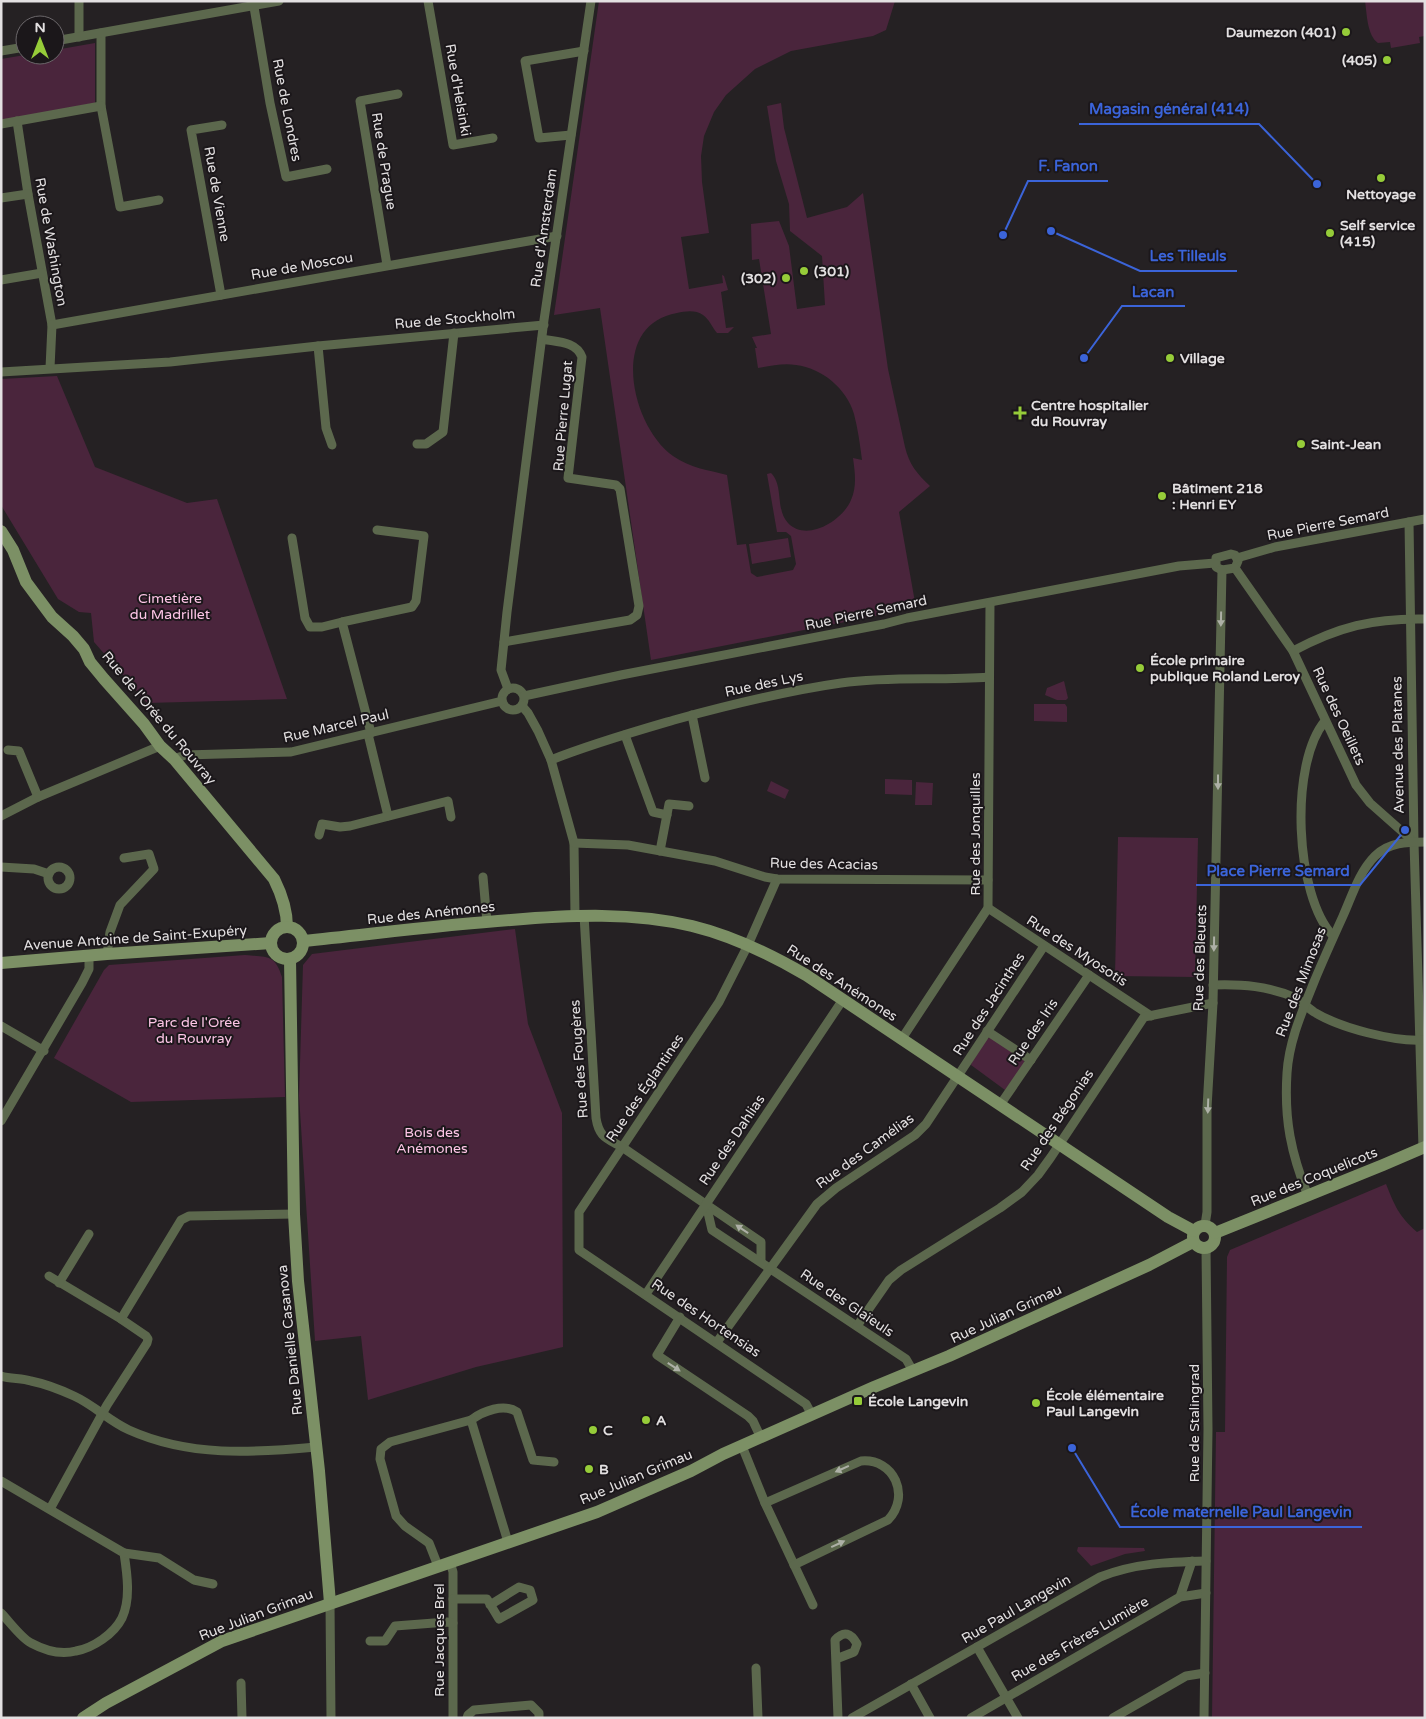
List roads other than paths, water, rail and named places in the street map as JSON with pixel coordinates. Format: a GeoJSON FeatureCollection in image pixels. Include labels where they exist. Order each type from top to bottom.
{"type":"FeatureCollection","features":[{"type":"Feature","properties":{"kind":"street"},"geometry":{"type":"LineString","coordinates":[[78,37],[79,1]]}},
{"type":"Feature","properties":{"kind":"street"},"geometry":{"type":"LineString","coordinates":[[65,39],[253,4],[279,1]]}},
{"type":"Feature","properties":{"kind":"street","name":"Rue d'Helsinki"},"geometry":{"type":"LineString","coordinates":[[428,1],[453,145],[493,138]]}},
{"type":"Feature","properties":{"kind":"street","name":"Rue d'Amsterdam"},"geometry":{"type":"LineString","coordinates":[[544,325],[591,1]]}},
{"type":"Feature","properties":{"kind":"street","name":"Rue de Londres"},"geometry":{"type":"LineString","coordinates":[[253,4],[270,103],[286,177],[327,169]]}},
{"type":"Feature","properties":{"kind":"street"},"geometry":{"type":"LineString","coordinates":[[102,33],[102,106],[120,207],[159,200]]}},
{"type":"Feature","properties":{"kind":"street"},"geometry":{"type":"LineString","coordinates":[[1,51],[15,49]]}},
{"type":"Feature","properties":{"kind":"street"},"geometry":{"type":"LineString","coordinates":[[571,135],[539,138],[525,61],[584,51]]}},
{"type":"Feature","properties":{"kind":"street","name":"Rue de Prague"},"geometry":{"type":"LineString","coordinates":[[387,266],[360,101],[398,94]]}},
{"type":"Feature","properties":{"kind":"street"},"geometry":{"type":"LineString","coordinates":[[1,124],[102,106]]}},
{"type":"Feature","properties":{"kind":"street","name":"Rue de Washington"},"geometry":{"type":"LineString","coordinates":[[17,121],[28,194],[52,325],[50,368]]}},
{"type":"Feature","properties":{"kind":"street","name":"Rue de Vienne"},"geometry":{"type":"LineString","coordinates":[[221,295],[191,130],[222,124]]}},
{"type":"Feature","properties":{"kind":"street"},"geometry":{"type":"LineString","coordinates":[[1,198],[28,194]]}},
{"type":"Feature","properties":{"kind":"street","name":"Rue de Moscou"},"geometry":{"type":"LineString","coordinates":[[52,325],[557,236]]}},
{"type":"Feature","properties":{"kind":"street"},"geometry":{"type":"LineString","coordinates":[[1,280],[42,273]]}},
{"type":"Feature","properties":{"kind":"street"},"geometry":{"type":"LineString","coordinates":[[508,689],[501,670],[544,325]]}},
{"type":"Feature","properties":{"kind":"street","name":"Rue de Stockholm"},"geometry":{"type":"LineString","coordinates":[[1,372],[170,362],[544,325]]}},
{"type":"Feature","properties":{"kind":"street"},"geometry":{"type":"LineString","coordinates":[[417,444],[426,444],[442,432],[454,333]]}},
{"type":"Feature","properties":{"kind":"street","name":"Rue Pierre Lugat"},"geometry":{"type":"LineString","coordinates":[[504,642],[630,620],[637,616],[639,606],[620,489],[616,485],[568,478],[582,358],[580,352],[574,345],[542,339]]}},
{"type":"Feature","properties":{"kind":"street"},"geometry":{"type":"LineString","coordinates":[[318,346],[326,428],[332,445]]}},
{"type":"Feature","properties":{"kind":"street","name":"Rue Pierre Semard"},"geometry":{"type":"LineString","coordinates":[[1237,558],[1275,547],[1425,519]]}},
{"type":"Feature","properties":{"kind":"street","name":"Avenue des Platanes"},"geometry":{"type":"LineString","coordinates":[[1409,522],[1409,619],[1414,842],[1422,1040],[1424,1147]]}},
{"type":"Feature","properties":{"kind":"street"},"geometry":{"type":"LineString","coordinates":[[292,538],[305,618],[310,627],[322,627],[412,607],[416,601],[424,536],[377,530]]}},
{"type":"Feature","properties":{"kind":"street","name":"Rue de l'Orée du Rouvray"},"geometry":{"type":"LineString","coordinates":[[1,531],[12,550],[26,582],[52,617],[84,648],[90,662],[274,879],[281,892],[285,906],[287,927]]}},
{"type":"Feature","properties":{"kind":"street"},"geometry":{"type":"LineString","coordinates":[[1231,554],[1237,558],[1235,568],[1222,570],[1216,567],[1216,558],[1220,556],[1231,554]]}},
{"type":"Feature","properties":{"kind":"street","name":"Rue Pierre Semard"},"geometry":{"type":"LineString","coordinates":[[524,696],[990,602],[1179,566],[1215,563]]}},
{"type":"Feature","properties":{"kind":"street","name":"Rue des Oeillets"},"geometry":{"type":"LineString","coordinates":[[1235,568],[1293,651],[1356,785],[1370,803],[1414,842]]}},
{"type":"Feature","properties":{"kind":"street","name":"Rue des Bleuets"},"geometry":{"type":"LineString","coordinates":[[1202,1233],[1207,1212],[1207,1108],[1213,1003],[1222,570]]}},
{"type":"Feature","properties":{"kind":"street","name":"Rue des Jonquilles"},"geometry":{"type":"LineString","coordinates":[[901,1040],[988,908],[990,602]]}},
{"type":"Feature","properties":{"kind":"street"},"geometry":{"type":"LineString","coordinates":[[1293,651],[1317,638],[1345,627],[1368,622],[1425,619]]}},
{"type":"Feature","properties":{"kind":"street"},"geometry":{"type":"LineString","coordinates":[[342,622],[388,816]]}},
{"type":"Feature","properties":{"kind":"street","name":"Rue des Lys"},"geometry":{"type":"LineString","coordinates":[[551,760],[586,747],[692,715],[769,697],[842,683],[896,678],[989,677]]}},
{"type":"Feature","properties":{"kind":"street"},"geometry":{"type":"LineString","coordinates":[[517,688],[524,696],[522,706],[512,710],[505,707],[502,702],[503,695],[508,689],[517,688]]}},
{"type":"Feature","properties":{"kind":"street","name":"Rue Marcel Paul"},"geometry":{"type":"LineString","coordinates":[[174,759],[185,756],[291,752],[502,702]]}},
{"type":"Feature","properties":{"kind":"street"},"geometry":{"type":"LineString","coordinates":[[522,706],[538,730],[551,760],[574,843],[579,915]]}},
{"type":"Feature","properties":{"kind":"street"},"geometry":{"type":"LineString","coordinates":[[692,715],[705,778]]}},
{"type":"Feature","properties":{"kind":"street"},"geometry":{"type":"LineString","coordinates":[[1325,721],[1319,728],[1309,756],[1301,811],[1301,840],[1310,890],[1325,927],[1334,936]]}},
{"type":"Feature","properties":{"kind":"street"},"geometry":{"type":"LineString","coordinates":[[625,735],[653,812],[667,815]]}},
{"type":"Feature","properties":{"kind":"street"},"geometry":{"type":"LineString","coordinates":[[1,816],[38,798],[160,746]]}},
{"type":"Feature","properties":{"kind":"street"},"geometry":{"type":"LineString","coordinates":[[8,750],[19,751],[38,798]]}},
{"type":"Feature","properties":{"kind":"street"},"geometry":{"type":"LineString","coordinates":[[318,835],[322,824],[340,827],[350,826],[448,801],[451,817]]}},
{"type":"Feature","properties":{"kind":"street"},"geometry":{"type":"LineString","coordinates":[[660,851],[669,804],[688,806]]}},
{"type":"Feature","properties":{"kind":"street","name":"Rue des Mimosas"},"geometry":{"type":"LineString","coordinates":[[1308,1196],[1289,1137],[1286,1107],[1287,1072],[1291,1042],[1305,1004],[1362,872],[1376,855],[1391,845],[1425,842]]}},
{"type":"Feature","properties":{"kind":"street","name":"Rue des Acacias"},"geometry":{"type":"LineString","coordinates":[[574,843],[628,845],[715,861],[777,879],[988,880]]}},
{"type":"Feature","properties":{"kind":"street"},"geometry":{"type":"LineString","coordinates":[[107,954],[110,932],[120,905],[154,869],[149,854],[124,858]]}},
{"type":"Feature","properties":{"kind":"street"},"geometry":{"type":"LineString","coordinates":[[1,867],[34,869],[49,874]]}},
{"type":"Feature","properties":{"kind":"street"},"geometry":{"type":"LineString","coordinates":[[483,877],[486,922]]}},
{"type":"Feature","properties":{"kind":"street","name":"Rue des Églantines"},"geometry":{"type":"LineString","coordinates":[[579,1250],[579,1212],[719,1002],[748,945],[777,879]]}},
{"type":"Feature","properties":{"kind":"street","name":"Rue des Myosotis"},"geometry":{"type":"LineString","coordinates":[[988,908],[1151,1016]]}},
{"type":"Feature","properties":{"kind":"street","name":"Rue des Anémones"},"geometry":{"type":"LineString","coordinates":[[303,941],[486,922],[579,915],[660,920],[710,931],[748,945],[792,967],[1168,1216],[1202,1233]]}},
{"type":"Feature","properties":{"kind":"street","name":"Rue des Fougères"},"geometry":{"type":"LineString","coordinates":[[579,915],[598,1128],[603,1137],[622,1147],[706,1204]]}},
{"type":"Feature","properties":{"kind":"street"},"geometry":{"type":"LineString","coordinates":[[281,928],[294,928],[298,931],[303,941],[299,954],[290,959],[284,959],[272,950],[271,943],[276,932],[281,928]]}},
{"type":"Feature","properties":{"kind":"street","name":"Avenue Antoine de Saint-Exupéry"},"geometry":{"type":"LineString","coordinates":[[1,963],[271,943]]}},
{"type":"Feature","properties":{"kind":"street","name":"Rue des Jacinthes"},"geometry":{"type":"LineString","coordinates":[[957,1077],[1044,946]]}},
{"type":"Feature","properties":{"kind":"street"},"geometry":{"type":"LineString","coordinates":[[1,1121],[44,1051],[89,969],[89,956]]}},
{"type":"Feature","properties":{"kind":"street","name":"Rue Danielle Casanova"},"geometry":{"type":"LineString","coordinates":[[290,959],[294,1214],[298,1281],[330,1603],[332,1718]]}},
{"type":"Feature","properties":{"kind":"street","name":"Rue des Iris"},"geometry":{"type":"LineString","coordinates":[[1000,1105],[1089,975]]}},
{"type":"Feature","properties":{"kind":"street"},"geometry":{"type":"LineString","coordinates":[[1213,985],[1239,984],[1261,986],[1296,998],[1314,1012],[1356,1030],[1402,1039],[1422,1040]]}},
{"type":"Feature","properties":{"kind":"street","name":"Rue des Dahlias"},"geometry":{"type":"LineString","coordinates":[[646,1294],[842,1000]]}},
{"type":"Feature","properties":{"kind":"street"},"geometry":{"type":"LineString","coordinates":[[1151,1016],[1213,1003]]}},
{"type":"Feature","properties":{"kind":"street","name":"Rue des Bégonias"},"geometry":{"type":"LineString","coordinates":[[857,1326],[890,1280],[901,1270],[1000,1208],[1022,1192],[1038,1174],[1059,1144],[1144,1017],[1151,1016]]}},
{"type":"Feature","properties":{"kind":"street"},"geometry":{"type":"LineString","coordinates":[[1,1026],[44,1051]]}},
{"type":"Feature","properties":{"kind":"street"},"geometry":{"type":"LineString","coordinates":[[987,1031],[1031,1060]]}},
{"type":"Feature","properties":{"kind":"street","name":"Rue des Camélias"},"geometry":{"type":"LineString","coordinates":[[717,1342],[817,1204],[836,1188],[915,1135],[926,1124],[957,1077]]}},
{"type":"Feature","properties":{"kind":"street","name":"Rue des Coquelicots"},"geometry":{"type":"LineString","coordinates":[[1202,1233],[1308,1196],[1424,1147]]}},
{"type":"Feature","properties":{"kind":"street"},"geometry":{"type":"LineString","coordinates":[[706,1204],[761,1242],[761,1262]]}},
{"type":"Feature","properties":{"kind":"street","name":"Rue des Glaïeuls"},"geometry":{"type":"LineString","coordinates":[[706,1204],[712,1230],[906,1359],[913,1371]]}},
{"type":"Feature","properties":{"kind":"street"},"geometry":{"type":"LineString","coordinates":[[121,1319],[181,1220],[188,1216],[294,1214]]}},
{"type":"Feature","properties":{"kind":"street"},"geometry":{"type":"LineString","coordinates":[[1202,1233],[1213,1243],[1206,1248]]}},
{"type":"Feature","properties":{"kind":"street","name":"Rue Julian Grimau"},"geometry":{"type":"LineString","coordinates":[[82,1718],[210,1646],[622,1502],[692,1471],[723,1454],[949,1356],[1149,1266],[1202,1233]]}},
{"type":"Feature","properties":{"kind":"street"},"geometry":{"type":"LineString","coordinates":[[59,1283],[89,1234]]}},
{"type":"Feature","properties":{"kind":"street","name":"Rue de Stalingrad"},"geometry":{"type":"LineString","coordinates":[[1204,1718],[1208,1429],[1206,1248]]}},
{"type":"Feature","properties":{"kind":"street","name":"Rue des Hortensias"},"geometry":{"type":"LineString","coordinates":[[579,1250],[806,1404],[812,1415]]}},
{"type":"Feature","properties":{"kind":"street"},"geometry":{"type":"LineString","coordinates":[[49,1276],[146,1336],[147,1343],[102,1414],[50,1509]]}},
{"type":"Feature","properties":{"kind":"street"},"geometry":{"type":"LineString","coordinates":[[680,1317],[657,1356],[748,1416],[753,1421],[761,1438]]}},
{"type":"Feature","properties":{"kind":"street"},"geometry":{"type":"LineString","coordinates":[[1,1376],[31,1380],[75,1396],[129,1430],[182,1447],[216,1452],[250,1453],[316,1447]]}},
{"type":"Feature","properties":{"kind":"street"},"geometry":{"type":"LineString","coordinates":[[438,1566],[428,1543],[405,1526],[396,1516],[380,1459],[381,1449],[390,1442],[472,1420],[480,1413],[498,1408],[511,1408],[517,1412],[533,1460],[554,1462]]}},
{"type":"Feature","properties":{"kind":"street"},"geometry":{"type":"LineString","coordinates":[[472,1420],[508,1542]]}},
{"type":"Feature","properties":{"kind":"street"},"geometry":{"type":"LineString","coordinates":[[742,1446],[812,1605]]}},
{"type":"Feature","properties":{"kind":"street"},"geometry":{"type":"LineString","coordinates":[[766,1503],[860,1461],[872,1462],[883,1466],[890,1471],[896,1481],[899,1492],[898,1503],[888,1520],[794,1565]]}},
{"type":"Feature","properties":{"kind":"street"},"geometry":{"type":"LineString","coordinates":[[1,1481],[124,1553],[159,1558],[194,1580],[213,1584]]}},
{"type":"Feature","properties":{"kind":"street"},"geometry":{"type":"LineString","coordinates":[[1,1613],[29,1643],[53,1652],[76,1652],[94,1644],[111,1633],[122,1618],[126,1600],[127,1575],[124,1553]]}},
{"type":"Feature","properties":{"kind":"street"},"geometry":{"type":"LineString","coordinates":[[1180,1597],[1192,1561]]}},
{"type":"Feature","properties":{"kind":"street","name":"Rue Paul Langevin"},"geometry":{"type":"LineString","coordinates":[[852,1718],[868,1714],[911,1684],[1100,1577],[1120,1569],[1151,1564],[1206,1561]]}},
{"type":"Feature","properties":{"kind":"street","name":"Rue Jacques Brel"},"geometry":{"type":"LineString","coordinates":[[450,1562],[453,1598],[453,1718]]}},
{"type":"Feature","properties":{"kind":"street"},"geometry":{"type":"LineString","coordinates":[[453,1598],[487,1599],[490,1605],[499,1619],[533,1600],[530,1590],[519,1587],[490,1605]]}},
{"type":"Feature","properties":{"kind":"street","name":"Rue des Frères Lumière"},"geometry":{"type":"LineString","coordinates":[[971,1718],[1180,1597],[1206,1593]]}},
{"type":"Feature","properties":{"kind":"street"},"geometry":{"type":"LineString","coordinates":[[370,1641],[385,1641],[395,1626],[447,1622],[453,1624]]}},
{"type":"Feature","properties":{"kind":"street"},"geometry":{"type":"LineString","coordinates":[[977,1647],[1018,1718]]}},
{"type":"Feature","properties":{"kind":"street"},"geometry":{"type":"LineString","coordinates":[[836,1659],[838,1718]]}},
{"type":"Feature","properties":{"kind":"street"},"geometry":{"type":"LineString","coordinates":[[756,1668],[758,1718]]}},
{"type":"Feature","properties":{"kind":"street"},"geometry":{"type":"LineString","coordinates":[[1113,1718],[1186,1676],[1204,1673]]}},
{"type":"Feature","properties":{"kind":"street"},"geometry":{"type":"LineString","coordinates":[[241,1683],[242,1718]]}},
{"type":"Feature","properties":{"kind":"street"},"geometry":{"type":"LineString","coordinates":[[911,1684],[930,1718]]}},
{"type":"Feature","properties":{"kind":"street"},"geometry":{"type":"LineString","coordinates":[[467,1718],[474,1710],[531,1705],[539,1713],[539,1718]]}},
{"type":"Feature","properties":{"kind":"place","name":"Daumezon (401)"},"geometry":{"type":"Point","coordinates":[1346,32]}},
{"type":"Feature","properties":{"kind":"place","name":"(405)"},"geometry":{"type":"Point","coordinates":[1387,60]}},
{"type":"Feature","properties":{"kind":"place","name":"Nettoyage"},"geometry":{"type":"Point","coordinates":[1381,178]}},
{"type":"Feature","properties":{"kind":"place","name":"Magasin général (414)"},"geometry":{"type":"Point","coordinates":[1317,184]}},
{"type":"Feature","properties":{"kind":"place","name":"Les Tilleuls"},"geometry":{"type":"Point","coordinates":[1051,231]}},
{"type":"Feature","properties":{"kind":"place","name":"Self service (415)"},"geometry":{"type":"Point","coordinates":[1330,233]}},
{"type":"Feature","properties":{"kind":"place","name":"F. Fanon"},"geometry":{"type":"Point","coordinates":[1003,235]}},
{"type":"Feature","properties":{"kind":"place","name":"(301)"},"geometry":{"type":"Point","coordinates":[804,271]}},
{"type":"Feature","properties":{"kind":"place","name":"(302)"},"geometry":{"type":"Point","coordinates":[786,278]}},
{"type":"Feature","properties":{"kind":"place","name":"Lacan"},"geometry":{"type":"Point","coordinates":[1084,358]}},
{"type":"Feature","properties":{"kind":"place","name":"Village"},"geometry":{"type":"Point","coordinates":[1170,358]}},
{"type":"Feature","properties":{"kind":"place","name":"Centre hospitalier du Rouvray"},"geometry":{"type":"Point","coordinates":[1020,413]}},
{"type":"Feature","properties":{"kind":"place","name":"Saint-Jean"},"geometry":{"type":"Point","coordinates":[1301,444]}},
{"type":"Feature","properties":{"kind":"place","name":"Bâtiment 218 : Henri EY"},"geometry":{"type":"Point","coordinates":[1162,496]}},
{"type":"Feature","properties":{"kind":"place","name":"École primaire publique Roland Leroy"},"geometry":{"type":"Point","coordinates":[1140,668]}},
{"type":"Feature","properties":{"kind":"place","name":"Place Pierre Semard"},"geometry":{"type":"Point","coordinates":[1405,830]}},
{"type":"Feature","properties":{"kind":"place","name":"École Langevin"},"geometry":{"type":"Point","coordinates":[858,1401]}},
{"type":"Feature","properties":{"kind":"place","name":"École élémentaire Paul Langevin"},"geometry":{"type":"Point","coordinates":[1036,1403]}},
{"type":"Feature","properties":{"kind":"place","name":"A"},"geometry":{"type":"Point","coordinates":[646,1420]}},
{"type":"Feature","properties":{"kind":"place","name":"C"},"geometry":{"type":"Point","coordinates":[593,1430]}},
{"type":"Feature","properties":{"kind":"place","name":"École maternelle Paul Langevin"},"geometry":{"type":"Point","coordinates":[1072,1448]}},
{"type":"Feature","properties":{"kind":"place","name":"B"},"geometry":{"type":"Point","coordinates":[589,1469]}},
{"type":"Feature","properties":{"kind":"park label","name":"Cimetière du Madrillet"},"geometry":{"type":"Point","coordinates":[170,606]}},
{"type":"Feature","properties":{"kind":"park label","name":"Parc de l'Orée du Rouvray"},"geometry":{"type":"Point","coordinates":[194,1030]}},
{"type":"Feature","properties":{"kind":"park label","name":"Bois des Anémones"},"geometry":{"type":"Point","coordinates":[432,1140]}}]}
